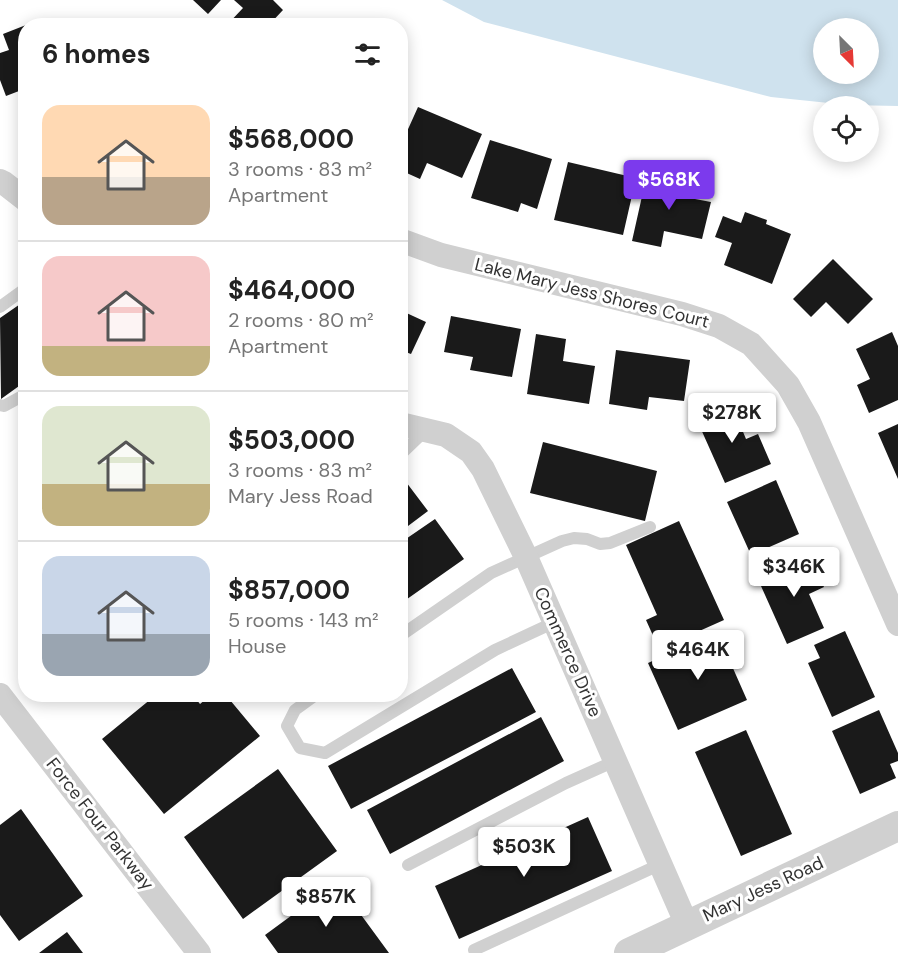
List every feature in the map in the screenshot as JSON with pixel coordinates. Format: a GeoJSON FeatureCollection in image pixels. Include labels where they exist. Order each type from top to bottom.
{"type":"FeatureCollection","features":[{"type":"Feature","properties":{"kind":"street"},"geometry":{"type":"LineString","coordinates":[[0,181],[18,194]]}},
{"type":"Feature","properties":{"kind":"street","name":"Lake Mary Jess Shores Court"},"geometry":{"type":"LineString","coordinates":[[408,243],[441,255],[682,314],[719,326],[751,344],[789,385],[809,422],[898,624]]}},
{"type":"Feature","properties":{"kind":"street","name":"Commerce Drive"},"geometry":{"type":"LineString","coordinates":[[408,426],[446,435],[471,452],[483,469],[526,557],[687,925]]}},
{"type":"Feature","properties":{"kind":"street","name":"Force Four Parkway"},"geometry":{"type":"LineString","coordinates":[[0,694],[200,953]]}},
{"type":"Feature","properties":{"kind":"street","name":"Mary Jess Road"},"geometry":{"type":"LineString","coordinates":[[629,953],[898,826]]}},
{"type":"Feature","properties":{"kind":"lane"},"geometry":{"type":"LineString","coordinates":[[0,307],[18,294]]}},
{"type":"Feature","properties":{"kind":"lane"},"geometry":{"type":"LineString","coordinates":[[0,405],[4,406],[18,398]]}},
{"type":"Feature","properties":{"kind":"lane"},"geometry":{"type":"LineString","coordinates":[[408,447],[426,430]]}},
{"type":"Feature","properties":{"kind":"lane"},"geometry":{"type":"LineString","coordinates":[[408,630],[491,573],[568,539],[587,539],[600,544],[610,543],[650,527]]}},
{"type":"Feature","properties":{"kind":"lane"},"geometry":{"type":"LineString","coordinates":[[306,702],[295,710],[287,726],[300,748],[325,753],[495,650],[555,622]]}},
{"type":"Feature","properties":{"kind":"lane"},"geometry":{"type":"LineString","coordinates":[[408,865],[566,783],[615,761]]}},
{"type":"Feature","properties":{"kind":"lane"},"geometry":{"type":"LineString","coordinates":[[474,950],[661,864]]}},
{"type":"Feature","properties":{"kind":"water"},"geometry":{"type":"Polygon","coordinates":[[[442,0],[898,0],[898,106],[879,106],[879,96],[813,96],[813,101],[771,97],[484,22],[442,0]]]}},
{"type":"Feature","properties":{"kind":"building"},"geometry":{"type":"Polygon","coordinates":[[[193,0],[221,0],[208,14],[193,0]]]}},
{"type":"Feature","properties":{"kind":"building"},"geometry":{"type":"Polygon","coordinates":[[[234,0],[273,0],[283,10],[276,18],[234,18],[243,8],[234,0]]]}},
{"type":"Feature","properties":{"kind":"building"},"geometry":{"type":"Polygon","coordinates":[[[18,28],[18,91],[6,96],[0,80],[0,53],[9,50],[3,34],[18,28]]]}},
{"type":"Feature","properties":{"kind":"building"},"geometry":{"type":"Polygon","coordinates":[[[418,107],[482,134],[462,178],[427,163],[420,179],[408,174],[408,129],[418,107]]]}},
{"type":"Feature","properties":{"kind":"building"},"geometry":{"type":"Polygon","coordinates":[[[490,140],[552,159],[537,209],[521,203],[518,212],[471,198],[490,140]]]}},
{"type":"Feature","properties":{"kind":"building"},"geometry":{"type":"Polygon","coordinates":[[[568,162],[636,178],[623,235],[554,220],[568,162]]]}},
{"type":"Feature","properties":{"kind":"building"},"geometry":{"type":"Polygon","coordinates":[[[647,174],[698,186],[695,199],[711,202],[702,239],[664,231],[661,247],[632,241],[647,174]]]}},
{"type":"Feature","properties":{"kind":"building"},"geometry":{"type":"Polygon","coordinates":[[[745,212],[767,220],[766,224],[791,234],[772,284],[724,265],[732,243],[715,237],[723,216],[741,223],[745,212]]]}},
{"type":"Feature","properties":{"kind":"building"},"geometry":{"type":"Polygon","coordinates":[[[833,259],[873,299],[848,324],[826,302],[811,317],[793,299],[833,259]]]}},
{"type":"Feature","properties":{"kind":"building"},"geometry":{"type":"Polygon","coordinates":[[[18,306],[18,387],[1,399],[0,318],[18,306]]]}},
{"type":"Feature","properties":{"kind":"building"},"geometry":{"type":"Polygon","coordinates":[[[408,314],[426,322],[411,354],[408,353],[408,314]]]}},
{"type":"Feature","properties":{"kind":"building"},"geometry":{"type":"Polygon","coordinates":[[[451,316],[521,329],[512,377],[470,370],[473,357],[444,352],[451,316]]]}},
{"type":"Feature","properties":{"kind":"building"},"geometry":{"type":"Polygon","coordinates":[[[892,332],[898,346],[898,400],[869,413],[857,385],[870,379],[856,349],[892,332]]]}},
{"type":"Feature","properties":{"kind":"building"},"geometry":{"type":"Polygon","coordinates":[[[536,334],[566,339],[563,361],[595,366],[589,404],[527,394],[536,334]]]}},
{"type":"Feature","properties":{"kind":"building"},"geometry":{"type":"Polygon","coordinates":[[[616,350],[690,360],[684,401],[649,397],[647,410],[609,404],[616,350]]]}},
{"type":"Feature","properties":{"kind":"building"},"geometry":{"type":"Polygon","coordinates":[[[731,403],[746,439],[758,434],[771,464],[725,483],[696,418],[731,403]]]}},
{"type":"Feature","properties":{"kind":"building"},"geometry":{"type":"Polygon","coordinates":[[[898,424],[898,479],[878,433],[898,424]]]}},
{"type":"Feature","properties":{"kind":"building"},"geometry":{"type":"Polygon","coordinates":[[[543,442],[657,471],[645,521],[530,493],[543,442]]]}},
{"type":"Feature","properties":{"kind":"building"},"geometry":{"type":"Polygon","coordinates":[[[776,480],[799,534],[751,555],[727,502],[776,480]]]}},
{"type":"Feature","properties":{"kind":"building"},"geometry":{"type":"Polygon","coordinates":[[[408,485],[428,511],[408,526],[408,485]]]}},
{"type":"Feature","properties":{"kind":"building"},"geometry":{"type":"Polygon","coordinates":[[[435,519],[464,559],[408,598],[408,538],[435,519]]]}},
{"type":"Feature","properties":{"kind":"building"},"geometry":{"type":"Polygon","coordinates":[[[679,521],[724,620],[659,649],[646,620],[657,615],[626,545],[679,521]]]}},
{"type":"Feature","properties":{"kind":"building"},"geometry":{"type":"Polygon","coordinates":[[[809,554],[824,587],[809,594],[824,628],[787,644],[757,577],[809,554]]]}},
{"type":"Feature","properties":{"kind":"building"},"geometry":{"type":"Polygon","coordinates":[[[845,631],[875,697],[832,717],[808,663],[820,658],[814,645],[845,631]]]}},
{"type":"Feature","properties":{"kind":"building"},"geometry":{"type":"Polygon","coordinates":[[[717,632],[747,700],[678,730],[648,663],[717,632]]]}},
{"type":"Feature","properties":{"kind":"building"},"geometry":{"type":"Polygon","coordinates":[[[512,668],[536,712],[351,809],[328,766],[512,668]]]}},
{"type":"Feature","properties":{"kind":"building"},"geometry":{"type":"Polygon","coordinates":[[[147,702],[198,702],[200,704],[202,702],[232,702],[260,736],[164,814],[102,739],[147,702]]]}},
{"type":"Feature","properties":{"kind":"building"},"geometry":{"type":"Polygon","coordinates":[[[879,710],[898,753],[898,761],[890,764],[896,778],[860,794],[832,731],[879,710]]]}},
{"type":"Feature","properties":{"kind":"building"},"geometry":{"type":"Polygon","coordinates":[[[541,717],[564,761],[390,854],[367,810],[541,717]]]}},
{"type":"Feature","properties":{"kind":"building"},"geometry":{"type":"Polygon","coordinates":[[[746,730],[792,834],[741,856],[695,752],[746,730]]]}},
{"type":"Feature","properties":{"kind":"building"},"geometry":{"type":"Polygon","coordinates":[[[278,769],[337,851],[243,919],[184,837],[278,769]]]}},
{"type":"Feature","properties":{"kind":"building"},"geometry":{"type":"Polygon","coordinates":[[[21,809],[83,896],[19,941],[0,915],[0,825],[21,809]]]}},
{"type":"Feature","properties":{"kind":"building"},"geometry":{"type":"Polygon","coordinates":[[[588,817],[612,871],[459,939],[435,886],[588,817]]]}},
{"type":"Feature","properties":{"kind":"building"},"geometry":{"type":"Polygon","coordinates":[[[337,882],[389,953],[278,953],[265,935],[337,882]]]}},
{"type":"Feature","properties":{"kind":"building"},"geometry":{"type":"Polygon","coordinates":[[[67,932],[83,953],[39,953],[67,932]]]}}]}
